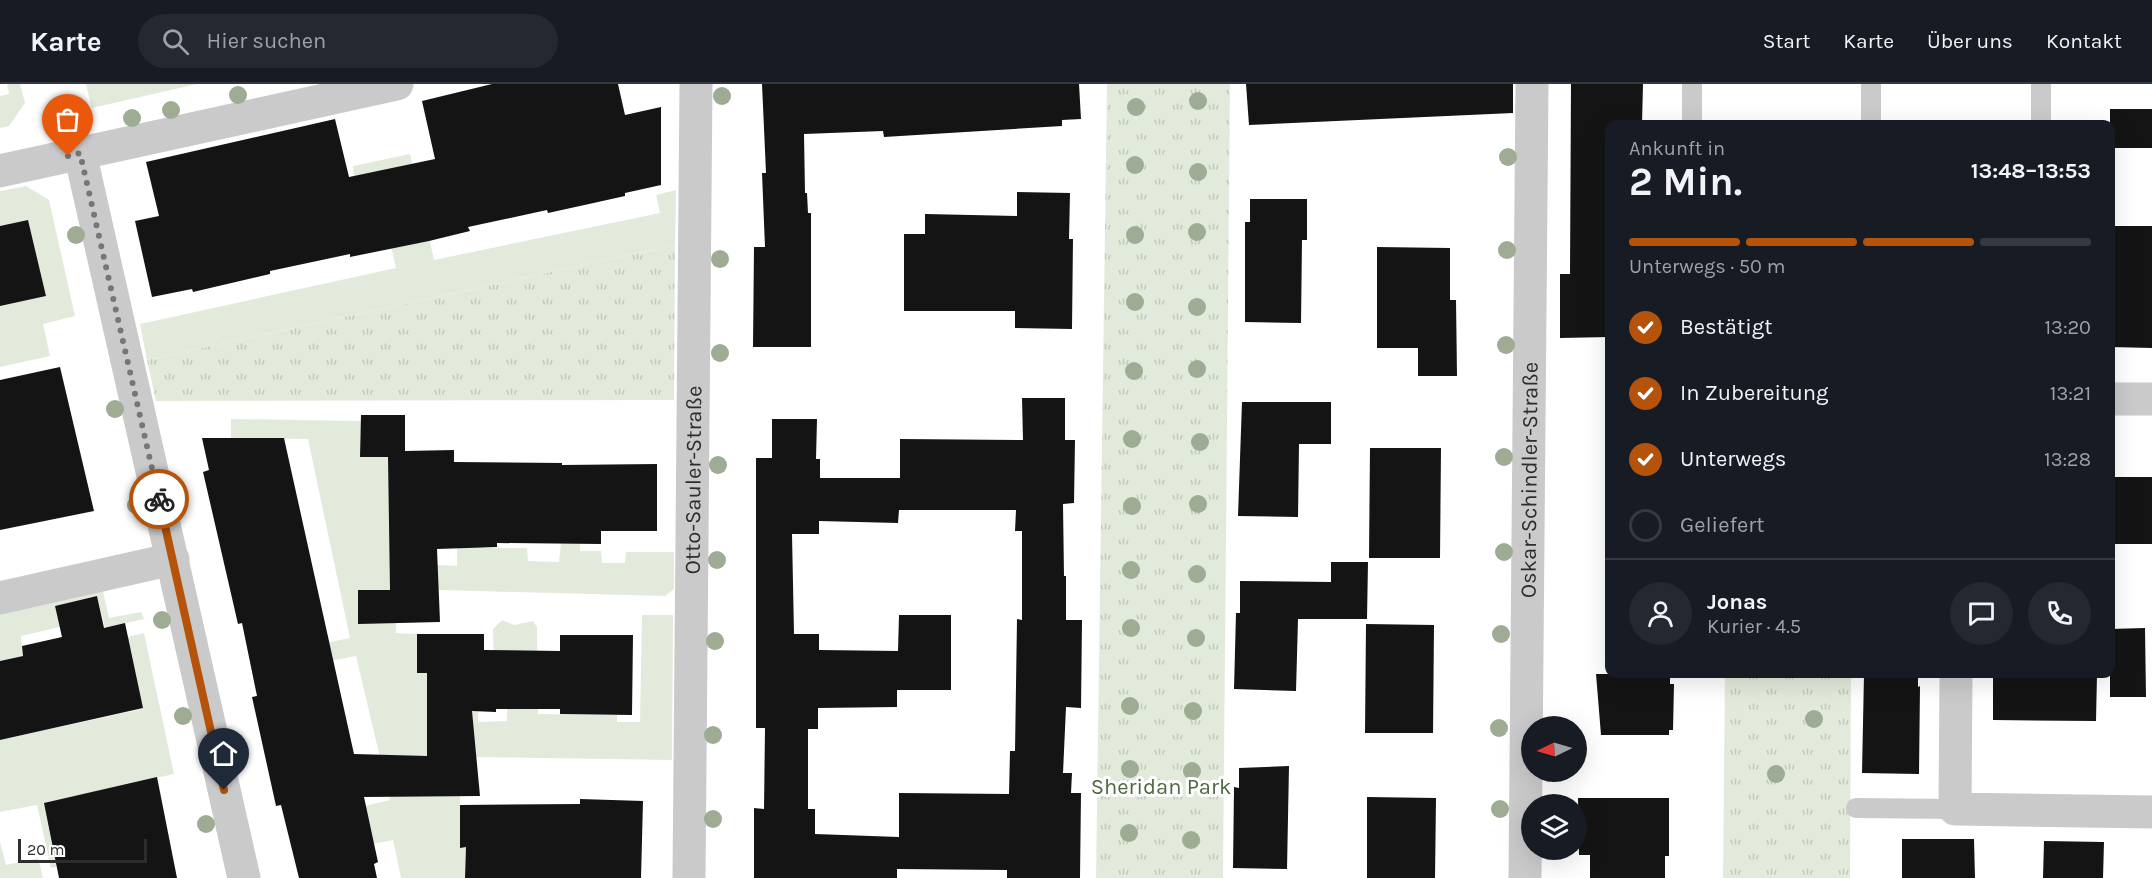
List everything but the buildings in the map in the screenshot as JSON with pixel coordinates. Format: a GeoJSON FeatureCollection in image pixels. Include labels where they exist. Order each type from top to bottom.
{"type":"FeatureCollection","features":[{"type":"Feature","properties":{"kind":"street"},"geometry":{"type":"LineString","coordinates":[[0,171],[397,84]]}},
{"type":"Feature","properties":{"kind":"street","name":"Otto-Sauler-Straße"},"geometry":{"type":"LineString","coordinates":[[688,878],[696,84]]}},
{"type":"Feature","properties":{"kind":"street","name":"Oskar-Schindler-Straße"},"geometry":{"type":"LineString","coordinates":[[1525,878],[1524,770],[1529,554],[1533,84]]}},
{"type":"Feature","properties":{"kind":"street"},"geometry":{"type":"LineString","coordinates":[[80,153],[244,878]]}},
{"type":"Feature","properties":{"kind":"street"},"geometry":{"type":"LineString","coordinates":[[2115,399],[2152,399]]}},
{"type":"Feature","properties":{"kind":"street"},"geometry":{"type":"LineString","coordinates":[[0,598],[173,559]]}},
{"type":"Feature","properties":{"kind":"street"},"geometry":{"type":"LineString","coordinates":[[1956,678],[1955,809],[2152,812]]}},
{"type":"Feature","properties":{"kind":"lane"},"geometry":{"type":"LineString","coordinates":[[1692,84],[1692,120]]}},
{"type":"Feature","properties":{"kind":"lane"},"geometry":{"type":"LineString","coordinates":[[1871,84],[1871,120]]}},
{"type":"Feature","properties":{"kind":"lane"},"geometry":{"type":"LineString","coordinates":[[2041,84],[2042,120]]}},
{"type":"Feature","properties":{"kind":"lane"},"geometry":{"type":"LineString","coordinates":[[1856,808],[1955,809]]}},
{"type":"Feature","properties":{"kind":"green space"},"geometry":{"type":"Polygon","coordinates":[[[7,84],[20,84],[25,103],[9,126],[0,128],[0,96],[9,94],[7,84]]]}},
{"type":"Feature","properties":{"kind":"green space"},"geometry":{"type":"Polygon","coordinates":[[[86,84],[197,84],[92,108],[86,84]]]}},
{"type":"Feature","properties":{"kind":"green space","name":"Sheridan Park"},"geometry":{"type":"Polygon","coordinates":[[[1107,84],[1230,84],[1223,878],[1096,878],[1107,84]]]}},
{"type":"Feature","properties":{"kind":"green space"},"geometry":{"type":"Polygon","coordinates":[[[410,154],[434,260],[660,213],[656,195],[676,190],[675,245],[147,360],[140,324],[396,268],[374,172],[354,176],[353,166],[410,154]]]}},
{"type":"Feature","properties":{"kind":"green space"},"geometry":{"type":"Polygon","coordinates":[[[26,186],[49,200],[75,316],[43,324],[50,356],[0,367],[0,306],[46,296],[28,221],[0,226],[0,191],[26,186]]]}},
{"type":"Feature","properties":{"kind":"green space"},"geometry":{"type":"Polygon","coordinates":[[[675,245],[674,400],[156,401],[147,360],[675,245]]]}},
{"type":"Feature","properties":{"kind":"green space"},"geometry":{"type":"Polygon","coordinates":[[[231,419],[361,421],[360,457],[388,457],[419,564],[457,566],[458,480],[481,500],[481,548],[527,548],[528,561],[559,562],[561,543],[579,481],[580,551],[601,551],[602,563],[625,563],[626,552],[674,552],[674,589],[665,596],[381,590],[396,623],[396,633],[417,634],[417,672],[427,673],[427,711],[478,711],[478,722],[507,721],[508,672],[494,672],[493,629],[502,620],[514,625],[533,621],[537,627],[538,714],[617,715],[617,722],[640,722],[642,615],[673,615],[672,760],[476,757],[427,796],[460,796],[460,847],[466,847],[465,878],[401,878],[393,840],[330,852],[323,816],[390,800],[356,656],[290,669],[286,651],[350,638],[308,439],[231,438],[231,419]]]}},
{"type":"Feature","properties":{"kind":"green space"},"geometry":{"type":"Polygon","coordinates":[[[102,587],[109,618],[141,612],[144,619],[105,628],[97,596],[55,606],[60,627],[21,636],[23,656],[0,661],[0,610],[102,587]]]}},
{"type":"Feature","properties":{"kind":"green space"},"geometry":{"type":"Polygon","coordinates":[[[144,633],[174,774],[45,803],[131,850],[51,868],[37,805],[0,812],[0,740],[142,709],[127,637],[144,633]]]}},
{"type":"Feature","properties":{"kind":"green space"},"geometry":{"type":"Polygon","coordinates":[[[1725,678],[1851,678],[1850,878],[1723,878],[1725,678]]]}},
{"type":"Feature","properties":{"kind":"green space"},"geometry":{"type":"Polygon","coordinates":[[[0,842],[6,865],[38,858],[43,878],[0,878],[0,842]]]}},
{"type":"Feature","properties":{"kind":"way so far"},"geometry":{"type":"LineString","coordinates":[[68,156],[80,153],[159,499]]}},
{"type":"Feature","properties":{"kind":"route"},"geometry":{"type":"LineString","coordinates":[[159,499],[224,790]]}}]}
